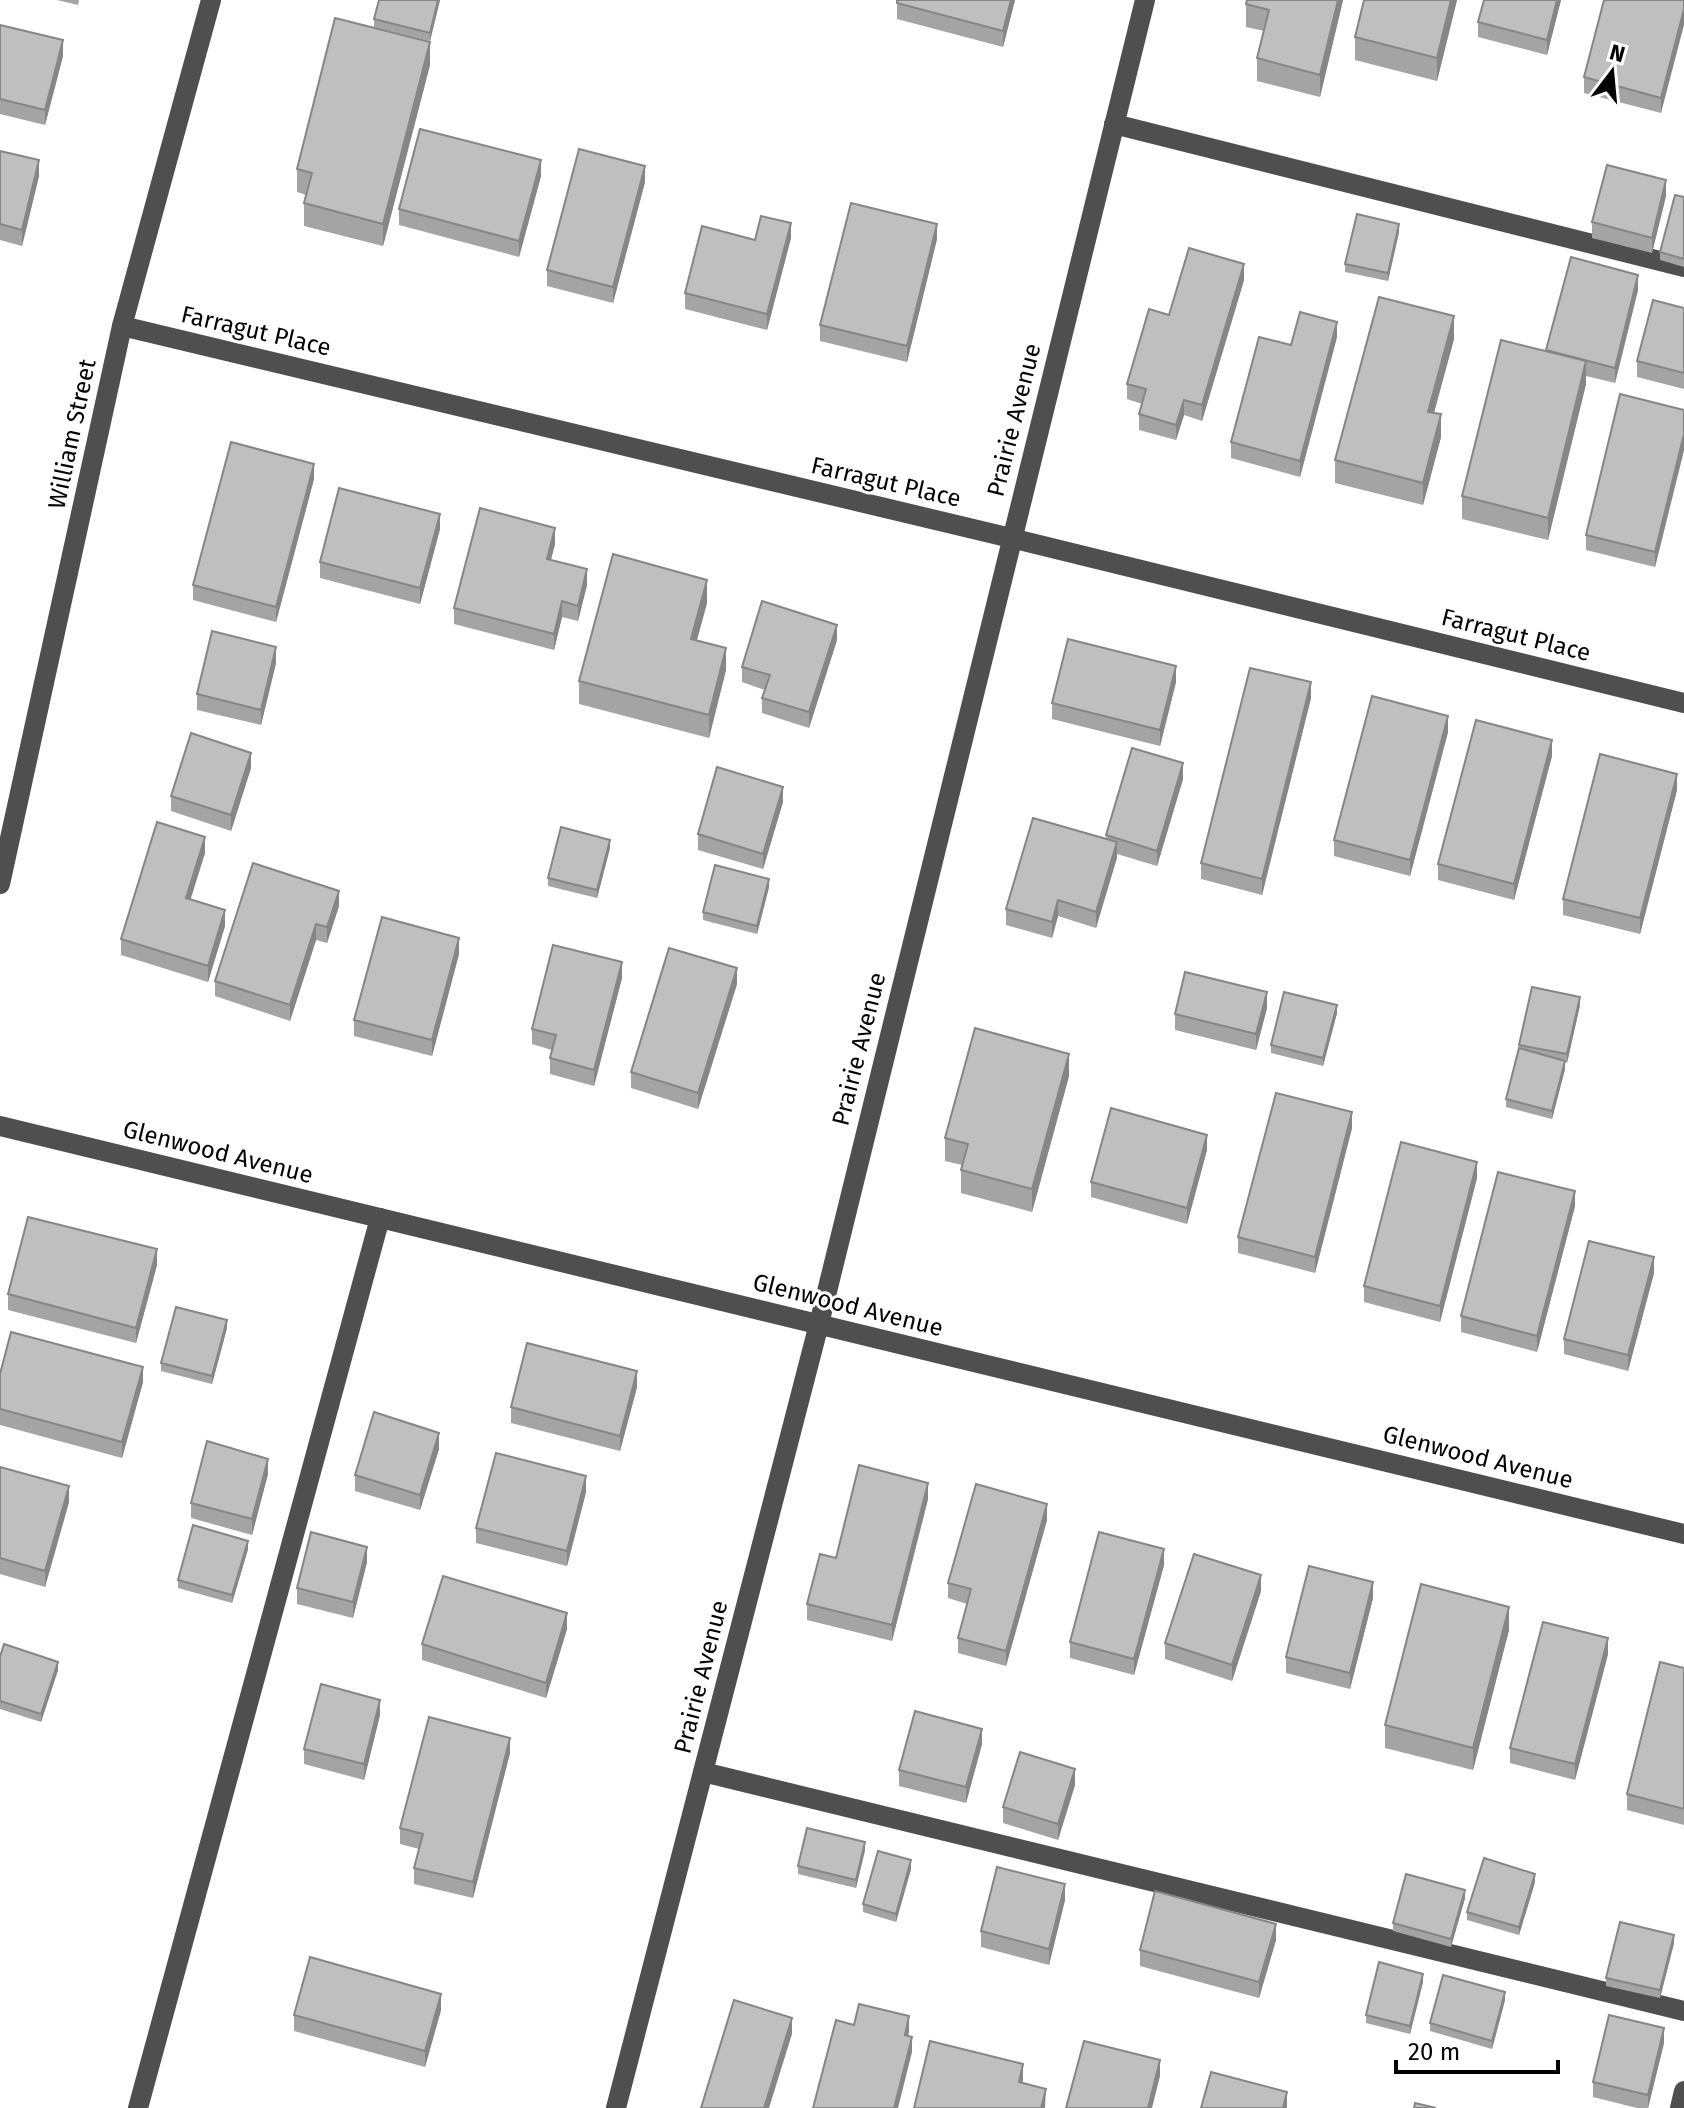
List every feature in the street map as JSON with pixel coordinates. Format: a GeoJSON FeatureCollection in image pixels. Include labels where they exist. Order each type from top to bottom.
{"type":"FeatureCollection","features":[{"type":"Feature","properties":{"kind":"street","name":"William Street"},"geometry":{"type":"LineString","coordinates":[[0,884],[122,326],[211,0]]}},
{"type":"Feature","properties":{"kind":"street","name":"Prairie Avenue"},"geometry":{"type":"LineString","coordinates":[[616,2108],[819,1324],[1145,0]]}},
{"type":"Feature","properties":{"kind":"street"},"geometry":{"type":"LineString","coordinates":[[1114,124],[1684,267]]}},
{"type":"Feature","properties":{"kind":"street","name":"Farragut Place"},"geometry":{"type":"LineString","coordinates":[[122,326],[1011,538],[1684,703]]}},
{"type":"Feature","properties":{"kind":"street","name":"Glenwood Avenue"},"geometry":{"type":"LineString","coordinates":[[0,1126],[1684,1534]]}},
{"type":"Feature","properties":{"kind":"street"},"geometry":{"type":"LineString","coordinates":[[138,2108],[380,1218]]}},
{"type":"Feature","properties":{"kind":"street"},"geometry":{"type":"LineString","coordinates":[[703,1772],[1684,2011]]}},
{"type":"Feature","properties":{"kind":"street"},"geometry":{"type":"LineString","coordinates":[[1680,2108],[1684,2091]]}},
{"type":"Feature","properties":{"kind":"building"},"geometry":{"type":"Polygon","coordinates":[[[379,0],[438,0],[430,33],[374,19],[379,0]]]}},
{"type":"Feature","properties":{"kind":"building"},"geometry":{"type":"Polygon","coordinates":[[[897,0],[1011,0],[1003,31],[897,3],[897,0]]]}},
{"type":"Feature","properties":{"kind":"building"},"geometry":{"type":"Polygon","coordinates":[[[1247,0],[1338,0],[1320,75],[1257,58],[1269,10],[1246,4],[1247,0]]]}},
{"type":"Feature","properties":{"kind":"building"},"geometry":{"type":"Polygon","coordinates":[[[1364,0],[1451,0],[1437,58],[1355,37],[1364,0]]]}},
{"type":"Feature","properties":{"kind":"building"},"geometry":{"type":"Polygon","coordinates":[[[1484,0],[1557,0],[1547,40],[1478,22],[1484,0]]]}},
{"type":"Feature","properties":{"kind":"building"},"geometry":{"type":"Polygon","coordinates":[[[1604,0],[1684,0],[1661,98],[1584,77],[1604,0]]]}},
{"type":"Feature","properties":{"kind":"building"},"geometry":{"type":"Polygon","coordinates":[[[335,18],[430,42],[383,224],[304,203],[312,173],[297,169],[335,18]]]}},
{"type":"Feature","properties":{"kind":"building"},"geometry":{"type":"Polygon","coordinates":[[[0,25],[63,40],[45,110],[0,99],[0,25]]]}},
{"type":"Feature","properties":{"kind":"building"},"geometry":{"type":"Polygon","coordinates":[[[420,129],[541,160],[519,241],[399,209],[420,129]]]}},
{"type":"Feature","properties":{"kind":"building"},"geometry":{"type":"Polygon","coordinates":[[[579,149],[645,166],[613,287],[547,270],[579,149]]]}},
{"type":"Feature","properties":{"kind":"building"},"geometry":{"type":"Polygon","coordinates":[[[0,151],[39,160],[22,230],[0,224],[0,151]]]}},
{"type":"Feature","properties":{"kind":"building"},"geometry":{"type":"Polygon","coordinates":[[[1607,165],[1666,180],[1652,238],[1592,222],[1607,165]]]}},
{"type":"Feature","properties":{"kind":"building"},"geometry":{"type":"Polygon","coordinates":[[[1675,195],[1684,197],[1684,259],[1660,252],[1675,195]]]}},
{"type":"Feature","properties":{"kind":"building"},"geometry":{"type":"Polygon","coordinates":[[[851,203],[937,224],[907,346],[820,325],[851,203]]]}},
{"type":"Feature","properties":{"kind":"building"},"geometry":{"type":"Polygon","coordinates":[[[1357,214],[1399,224],[1388,273],[1345,264],[1357,214]]]}},
{"type":"Feature","properties":{"kind":"building"},"geometry":{"type":"Polygon","coordinates":[[[761,216],[791,223],[767,314],[685,293],[702,226],[755,240],[761,216]]]}},
{"type":"Feature","properties":{"kind":"building"},"geometry":{"type":"Polygon","coordinates":[[[1189,248],[1244,264],[1202,405],[1184,400],[1176,425],[1139,414],[1146,389],[1127,384],[1149,309],[1169,315],[1189,248]]]}},
{"type":"Feature","properties":{"kind":"building"},"geometry":{"type":"Polygon","coordinates":[[[1571,257],[1638,275],[1615,368],[1546,350],[1571,257]]]}},
{"type":"Feature","properties":{"kind":"building"},"geometry":{"type":"Polygon","coordinates":[[[1379,297],[1454,316],[1428,412],[1441,414],[1423,483],[1335,460],[1379,297]]]}},
{"type":"Feature","properties":{"kind":"building"},"geometry":{"type":"Polygon","coordinates":[[[1653,300],[1684,308],[1684,373],[1637,361],[1653,300]]]}},
{"type":"Feature","properties":{"kind":"building"},"geometry":{"type":"Polygon","coordinates":[[[1300,312],[1337,322],[1300,461],[1231,442],[1259,337],[1291,345],[1300,312]]]}},
{"type":"Feature","properties":{"kind":"building"},"geometry":{"type":"Polygon","coordinates":[[[1501,340],[1586,361],[1548,518],[1462,496],[1501,340]]]}},
{"type":"Feature","properties":{"kind":"building"},"geometry":{"type":"Polygon","coordinates":[[[1620,394],[1684,410],[1684,434],[1655,552],[1586,535],[1620,394]]]}},
{"type":"Feature","properties":{"kind":"building"},"geometry":{"type":"Polygon","coordinates":[[[231,442],[314,464],[276,607],[193,585],[231,442]]]}},
{"type":"Feature","properties":{"kind":"building"},"geometry":{"type":"Polygon","coordinates":[[[339,488],[440,514],[420,588],[320,562],[339,488]]]}},
{"type":"Feature","properties":{"kind":"building"},"geometry":{"type":"Polygon","coordinates":[[[480,508],[555,528],[547,559],[587,569],[578,606],[562,601],[554,634],[454,608],[480,508]]]}},
{"type":"Feature","properties":{"kind":"building"},"geometry":{"type":"Polygon","coordinates":[[[613,554],[707,580],[691,639],[726,648],[709,715],[579,681],[613,554]]]}},
{"type":"Feature","properties":{"kind":"building"},"geometry":{"type":"Polygon","coordinates":[[[762,601],[837,625],[809,712],[762,698],[770,675],[742,667],[762,601]]]}},
{"type":"Feature","properties":{"kind":"building"},"geometry":{"type":"Polygon","coordinates":[[[212,631],[276,647],[261,710],[197,694],[212,631]]]}},
{"type":"Feature","properties":{"kind":"building"},"geometry":{"type":"Polygon","coordinates":[[[1068,639],[1176,666],[1160,730],[1052,703],[1068,639]]]}},
{"type":"Feature","properties":{"kind":"building"},"geometry":{"type":"Polygon","coordinates":[[[1250,668],[1311,682],[1262,879],[1201,863],[1250,668]]]}},
{"type":"Feature","properties":{"kind":"building"},"geometry":{"type":"Polygon","coordinates":[[[1372,696],[1448,716],[1410,860],[1334,840],[1372,696]]]}},
{"type":"Feature","properties":{"kind":"building"},"geometry":{"type":"Polygon","coordinates":[[[1476,720],[1552,740],[1514,884],[1438,864],[1476,720]]]}},
{"type":"Feature","properties":{"kind":"building"},"geometry":{"type":"Polygon","coordinates":[[[191,733],[251,753],[231,815],[171,796],[191,733]]]}},
{"type":"Feature","properties":{"kind":"building"},"geometry":{"type":"Polygon","coordinates":[[[1132,748],[1183,763],[1157,851],[1106,835],[1132,748]]]}},
{"type":"Feature","properties":{"kind":"building"},"geometry":{"type":"Polygon","coordinates":[[[1600,754],[1677,774],[1640,918],[1563,899],[1600,754]]]}},
{"type":"Feature","properties":{"kind":"building"},"geometry":{"type":"Polygon","coordinates":[[[717,767],[783,787],[763,854],[698,834],[717,767]]]}},
{"type":"Feature","properties":{"kind":"building"},"geometry":{"type":"Polygon","coordinates":[[[1033,818],[1117,842],[1096,912],[1058,900],[1052,922],[1006,909],[1033,818]]]}},
{"type":"Feature","properties":{"kind":"building"},"geometry":{"type":"Polygon","coordinates":[[[157,822],[205,837],[186,898],[225,910],[208,966],[121,939],[157,822]]]}},
{"type":"Feature","properties":{"kind":"building"},"geometry":{"type":"Polygon","coordinates":[[[561,827],[610,840],[597,890],[548,878],[561,827]]]}},
{"type":"Feature","properties":{"kind":"building"},"geometry":{"type":"Polygon","coordinates":[[[253,863],[339,891],[327,927],[316,924],[290,1005],[215,981],[253,863]]]}},
{"type":"Feature","properties":{"kind":"building"},"geometry":{"type":"Polygon","coordinates":[[[715,865],[769,879],[757,926],[703,912],[715,865]]]}},
{"type":"Feature","properties":{"kind":"building"},"geometry":{"type":"Polygon","coordinates":[[[382,917],[459,938],[432,1040],[354,1020],[382,917]]]}},
{"type":"Feature","properties":{"kind":"building"},"geometry":{"type":"Polygon","coordinates":[[[553,945],[622,962],[594,1070],[550,1058],[556,1035],[532,1029],[553,945]]]}},
{"type":"Feature","properties":{"kind":"building"},"geometry":{"type":"Polygon","coordinates":[[[669,948],[737,968],[698,1093],[631,1072],[669,948]]]}},
{"type":"Feature","properties":{"kind":"building"},"geometry":{"type":"Polygon","coordinates":[[[1185,972],[1267,992],[1256,1034],[1175,1014],[1185,972]]]}},
{"type":"Feature","properties":{"kind":"building"},"geometry":{"type":"Polygon","coordinates":[[[1532,987],[1580,997],[1567,1054],[1519,1045],[1532,987]]]}},
{"type":"Feature","properties":{"kind":"building"},"geometry":{"type":"Polygon","coordinates":[[[1284,992],[1337,1005],[1323,1058],[1271,1045],[1284,992]]]}},
{"type":"Feature","properties":{"kind":"building"},"geometry":{"type":"Polygon","coordinates":[[[975,1028],[1069,1054],[1032,1189],[961,1170],[968,1144],[945,1138],[975,1028]]]}},
{"type":"Feature","properties":{"kind":"building"},"geometry":{"type":"Polygon","coordinates":[[[1519,1048],[1565,1061],[1552,1111],[1506,1099],[1519,1048]]]}},
{"type":"Feature","properties":{"kind":"building"},"geometry":{"type":"Polygon","coordinates":[[[1276,1093],[1352,1112],[1315,1257],[1238,1237],[1276,1093]]]}},
{"type":"Feature","properties":{"kind":"building"},"geometry":{"type":"Polygon","coordinates":[[[1111,1108],[1207,1135],[1187,1208],[1091,1182],[1111,1108]]]}},
{"type":"Feature","properties":{"kind":"building"},"geometry":{"type":"Polygon","coordinates":[[[1401,1142],[1477,1162],[1440,1306],[1364,1286],[1401,1142]]]}},
{"type":"Feature","properties":{"kind":"building"},"geometry":{"type":"Polygon","coordinates":[[[1498,1172],[1575,1191],[1537,1336],[1461,1316],[1498,1172]]]}},
{"type":"Feature","properties":{"kind":"building"},"geometry":{"type":"Polygon","coordinates":[[[28,1217],[157,1249],[136,1328],[8,1294],[28,1217]]]}},
{"type":"Feature","properties":{"kind":"building"},"geometry":{"type":"Polygon","coordinates":[[[1589,1241],[1654,1257],[1628,1355],[1564,1339],[1589,1241]]]}},
{"type":"Feature","properties":{"kind":"building"},"geometry":{"type":"Polygon","coordinates":[[[176,1307],[227,1320],[212,1376],[161,1363],[176,1307]]]}},
{"type":"Feature","properties":{"kind":"building"},"geometry":{"type":"Polygon","coordinates":[[[11,1332],[143,1367],[122,1442],[0,1409],[0,1374],[11,1332]]]}},
{"type":"Feature","properties":{"kind":"building"},"geometry":{"type":"Polygon","coordinates":[[[527,1343],[637,1371],[620,1436],[511,1407],[527,1343]]]}},
{"type":"Feature","properties":{"kind":"building"},"geometry":{"type":"Polygon","coordinates":[[[374,1412],[439,1433],[420,1495],[355,1475],[374,1412]]]}},
{"type":"Feature","properties":{"kind":"building"},"geometry":{"type":"Polygon","coordinates":[[[207,1441],[268,1459],[252,1519],[191,1503],[207,1441]]]}},
{"type":"Feature","properties":{"kind":"building"},"geometry":{"type":"Polygon","coordinates":[[[496,1453],[586,1476],[567,1551],[476,1528],[496,1453]]]}},
{"type":"Feature","properties":{"kind":"building"},"geometry":{"type":"Polygon","coordinates":[[[859,1465],[928,1483],[892,1625],[807,1604],[820,1554],[836,1558],[859,1465]]]}},
{"type":"Feature","properties":{"kind":"building"},"geometry":{"type":"Polygon","coordinates":[[[0,1467],[69,1486],[45,1571],[0,1558],[0,1467]]]}},
{"type":"Feature","properties":{"kind":"building"},"geometry":{"type":"Polygon","coordinates":[[[976,1484],[1047,1504],[1006,1651],[958,1638],[971,1589],[948,1583],[976,1484]]]}},
{"type":"Feature","properties":{"kind":"building"},"geometry":{"type":"Polygon","coordinates":[[[193,1525],[248,1541],[232,1595],[178,1580],[193,1525]]]}},
{"type":"Feature","properties":{"kind":"building"},"geometry":{"type":"Polygon","coordinates":[[[311,1532],[367,1547],[353,1602],[297,1588],[311,1532]]]}},
{"type":"Feature","properties":{"kind":"building"},"geometry":{"type":"Polygon","coordinates":[[[1099,1532],[1164,1549],[1134,1659],[1070,1642],[1099,1532]]]}},
{"type":"Feature","properties":{"kind":"building"},"geometry":{"type":"Polygon","coordinates":[[[1194,1554],[1261,1575],[1232,1665],[1165,1643],[1194,1554]]]}},
{"type":"Feature","properties":{"kind":"building"},"geometry":{"type":"Polygon","coordinates":[[[1309,1566],[1373,1582],[1350,1673],[1286,1657],[1309,1566]]]}},
{"type":"Feature","properties":{"kind":"building"},"geometry":{"type":"Polygon","coordinates":[[[443,1576],[567,1613],[546,1683],[422,1644],[443,1576]]]}},
{"type":"Feature","properties":{"kind":"building"},"geometry":{"type":"Polygon","coordinates":[[[1421,1584],[1509,1607],[1473,1748],[1385,1725],[1421,1584]]]}},
{"type":"Feature","properties":{"kind":"building"},"geometry":{"type":"Polygon","coordinates":[[[1543,1622],[1608,1638],[1575,1764],[1510,1748],[1543,1622]]]}},
{"type":"Feature","properties":{"kind":"building"},"geometry":{"type":"Polygon","coordinates":[[[4,1644],[58,1662],[41,1714],[0,1701],[0,1657],[4,1644]]]}},
{"type":"Feature","properties":{"kind":"building"},"geometry":{"type":"Polygon","coordinates":[[[1660,1662],[1684,1668],[1684,1809],[1627,1794],[1660,1662]]]}},
{"type":"Feature","properties":{"kind":"building"},"geometry":{"type":"Polygon","coordinates":[[[321,1684],[380,1700],[364,1764],[304,1749],[321,1684]]]}},
{"type":"Feature","properties":{"kind":"building"},"geometry":{"type":"Polygon","coordinates":[[[915,1711],[982,1729],[966,1787],[899,1770],[915,1711]]]}},
{"type":"Feature","properties":{"kind":"building"},"geometry":{"type":"Polygon","coordinates":[[[429,1717],[510,1738],[473,1882],[414,1868],[423,1834],[400,1828],[429,1717]]]}},
{"type":"Feature","properties":{"kind":"building"},"geometry":{"type":"Polygon","coordinates":[[[1020,1752],[1075,1769],[1058,1824],[1003,1807],[1020,1752]]]}},
{"type":"Feature","properties":{"kind":"building"},"geometry":{"type":"Polygon","coordinates":[[[807,1828],[865,1842],[856,1880],[798,1866],[807,1828]]]}},
{"type":"Feature","properties":{"kind":"building"},"geometry":{"type":"Polygon","coordinates":[[[878,1851],[911,1860],[896,1914],[863,1904],[878,1851]]]}},
{"type":"Feature","properties":{"kind":"building"},"geometry":{"type":"Polygon","coordinates":[[[1484,1858],[1535,1874],[1519,1927],[1467,1912],[1484,1858]]]}},
{"type":"Feature","properties":{"kind":"building"},"geometry":{"type":"Polygon","coordinates":[[[997,1867],[1065,1884],[1049,1949],[981,1931],[997,1867]]]}},
{"type":"Feature","properties":{"kind":"building"},"geometry":{"type":"Polygon","coordinates":[[[1406,1874],[1465,1890],[1451,1939],[1393,1923],[1406,1874]]]}},
{"type":"Feature","properties":{"kind":"building"},"geometry":{"type":"Polygon","coordinates":[[[1155,1891],[1276,1924],[1259,1982],[1140,1950],[1155,1891]]]}},
{"type":"Feature","properties":{"kind":"building"},"geometry":{"type":"Polygon","coordinates":[[[1620,1922],[1674,1935],[1660,1990],[1606,1978],[1620,1922]]]}},
{"type":"Feature","properties":{"kind":"building"},"geometry":{"type":"Polygon","coordinates":[[[310,1957],[441,1994],[425,2051],[294,2015],[310,1957]]]}},
{"type":"Feature","properties":{"kind":"building"},"geometry":{"type":"Polygon","coordinates":[[[1379,1962],[1423,1974],[1410,2026],[1366,2015],[1379,1962]]]}},
{"type":"Feature","properties":{"kind":"building"},"geometry":{"type":"Polygon","coordinates":[[[1443,1975],[1505,1992],[1492,2041],[1430,2023],[1443,1975]]]}},
{"type":"Feature","properties":{"kind":"building"},"geometry":{"type":"Polygon","coordinates":[[[734,2000],[792,2018],[764,2108],[701,2108],[734,2000]]]}},
{"type":"Feature","properties":{"kind":"building"},"geometry":{"type":"Polygon","coordinates":[[[859,2004],[909,2016],[905,2035],[912,2037],[894,2108],[813,2108],[836,2020],[854,2025],[859,2004]]]}},
{"type":"Feature","properties":{"kind":"building"},"geometry":{"type":"Polygon","coordinates":[[[1609,2015],[1664,2028],[1648,2095],[1593,2082],[1609,2015]]]}},
{"type":"Feature","properties":{"kind":"building"},"geometry":{"type":"Polygon","coordinates":[[[930,2041],[1023,2064],[1019,2082],[1046,2089],[1041,2108],[914,2108],[930,2041]]]}},
{"type":"Feature","properties":{"kind":"building"},"geometry":{"type":"Polygon","coordinates":[[[1084,2041],[1160,2060],[1148,2108],[1066,2108],[1084,2041]]]}},
{"type":"Feature","properties":{"kind":"building"},"geometry":{"type":"Polygon","coordinates":[[[1211,2072],[1287,2092],[1283,2108],[1201,2108],[1211,2072]]]}},
{"type":"Feature","properties":{"kind":"building"},"geometry":{"type":"Polygon","coordinates":[[[1415,2103],[1436,2108],[1414,2108],[1415,2103]]]}}]}
